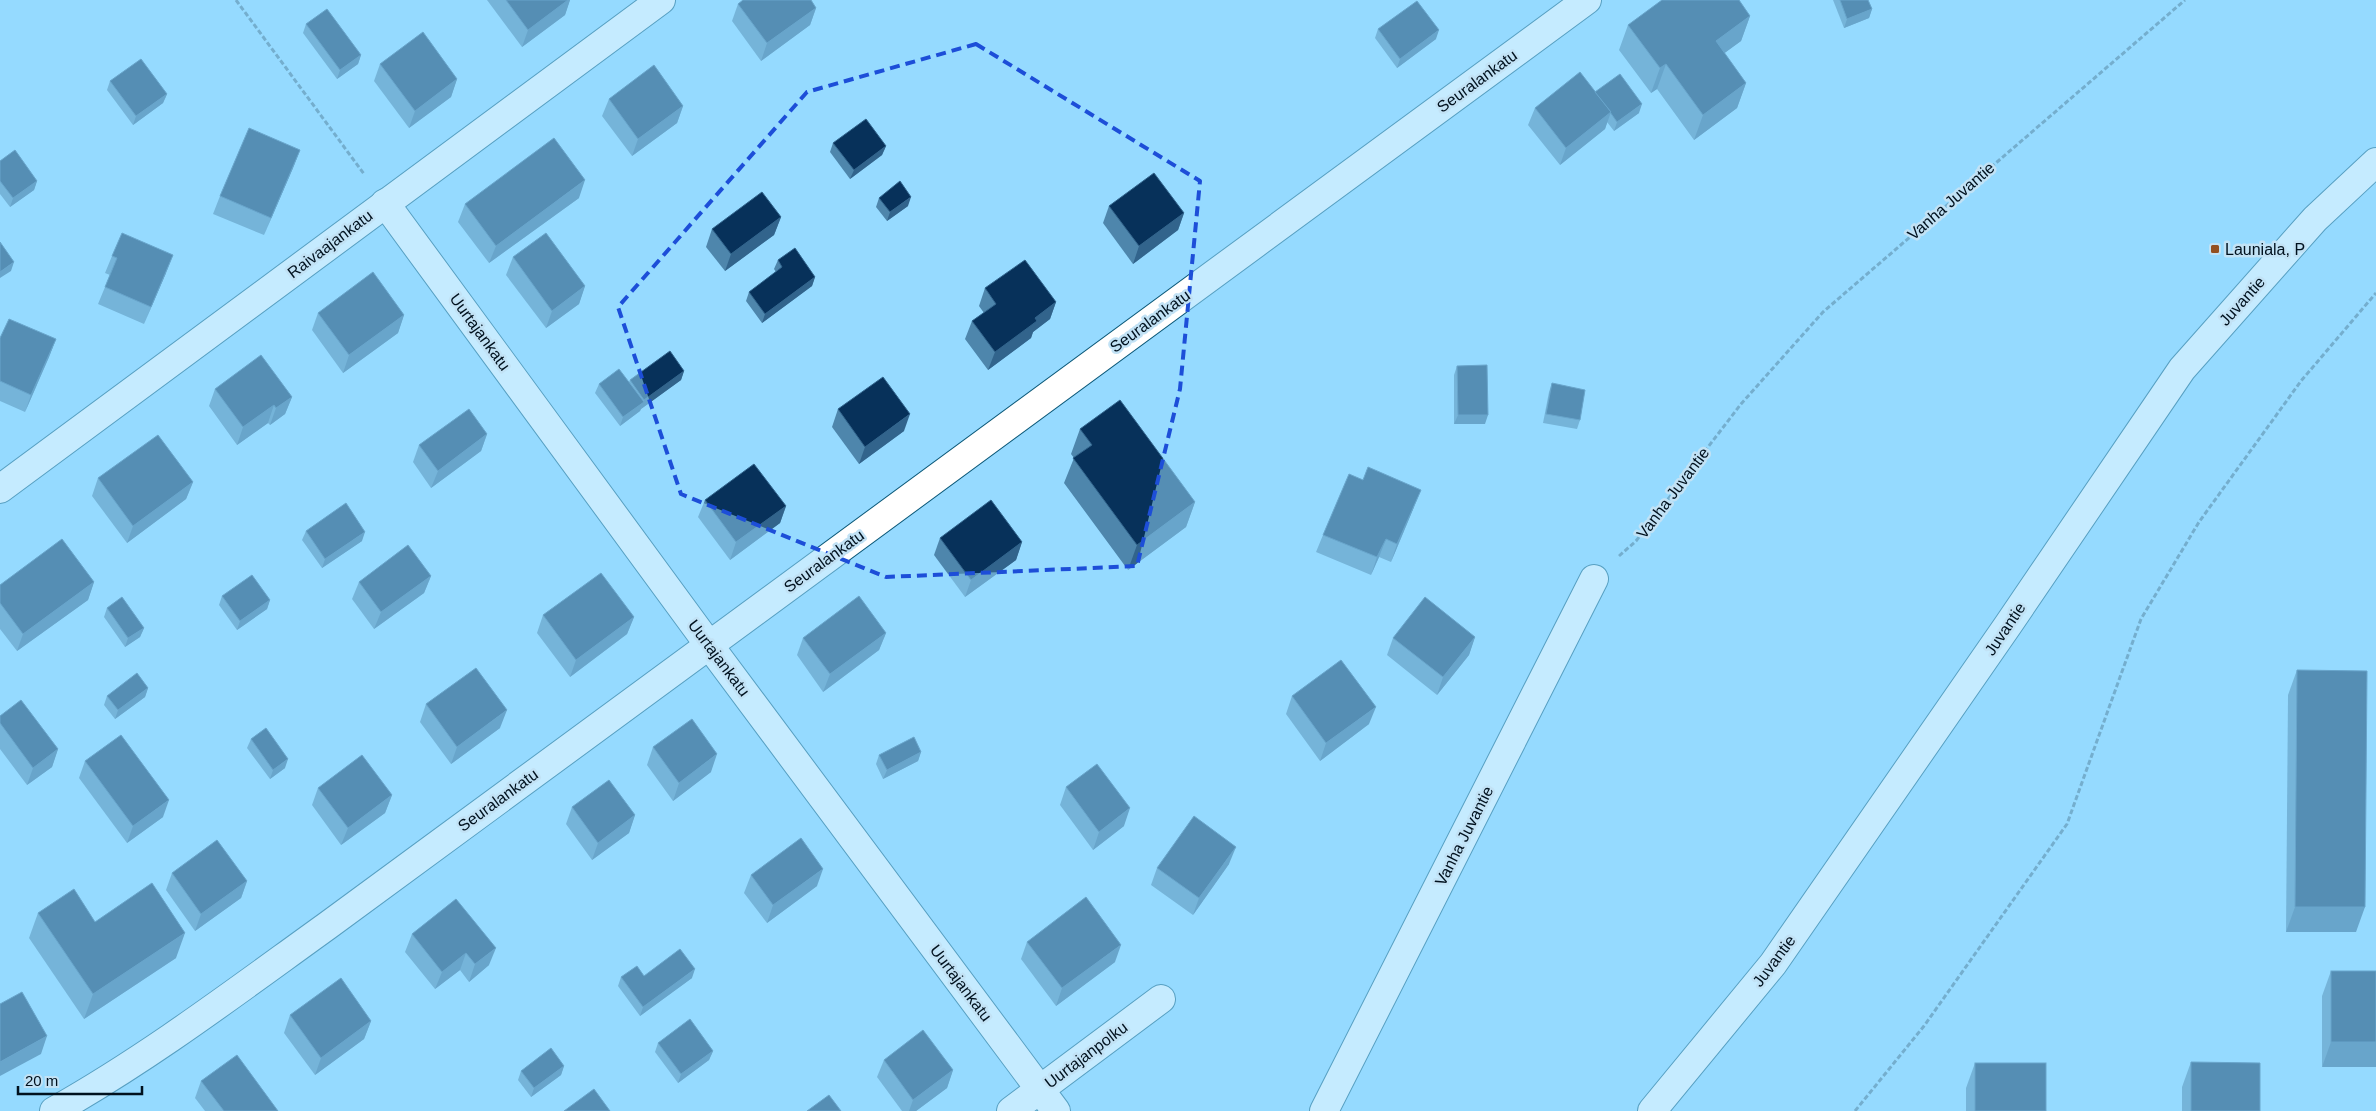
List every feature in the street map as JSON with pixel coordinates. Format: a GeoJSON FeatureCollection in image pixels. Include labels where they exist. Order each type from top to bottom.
{"type":"FeatureCollection","features":[{"type":"Feature","properties":{"kind":"street","name":"Raivaajankatu"},"geometry":{"type":"LineString","coordinates":[[0,489],[661,0]]}},
{"type":"Feature","properties":{"kind":"street","name":"Seuralankatu"},"geometry":{"type":"LineString","coordinates":[[54,1111],[90,1090],[198,1019],[1587,0]]}},
{"type":"Feature","properties":{"kind":"street","name":"Juvantie"},"geometry":{"type":"LineString","coordinates":[[1652,1111],[1774,964],[2182,369],[2315,219],[2376,162]]}},
{"type":"Feature","properties":{"kind":"street","name":"Uurtajankatu"},"geometry":{"type":"LineString","coordinates":[[386,203],[709,645],[1048,1100]]}},
{"type":"Feature","properties":{"kind":"street","name":"Vanha Juvantie"},"geometry":{"type":"LineString","coordinates":[[1324,1111],[1594,579]]}},
{"type":"Feature","properties":{"kind":"street","name":"Uurtajanpolku"},"geometry":{"type":"LineString","coordinates":[[1012,1111],[1048,1100],[1161,999]]}},
{"type":"Feature","properties":{"kind":"path"},"geometry":{"type":"LineString","coordinates":[[236,0],[386,203]]}},
{"type":"Feature","properties":{"kind":"path","name":"Vanha Juvantie"},"geometry":{"type":"LineString","coordinates":[[1594,579],[1636,541],[1741,404],[1823,312],[2185,0]]}},
{"type":"Feature","properties":{"kind":"path"},"geometry":{"type":"LineString","coordinates":[[1855,1111],[1924,1026],[2067,824],[2141,618],[2200,522],[2302,381],[2376,293]]}},
{"type":"Feature","properties":{"kind":"highlighted area"},"geometry":{"type":"Polygon","coordinates":[[[976,44],[1200,181],[1180,389],[1137,566],[886,577],[681,494],[618,307],[807,92],[976,44]]]}},
{"type":"Feature","properties":{"kind":"building"},"geometry":{"type":"Polygon","coordinates":[[[506,0],[568,0],[528,30],[506,0]]]}},
{"type":"Feature","properties":{"kind":"building"},"geometry":{"type":"Polygon","coordinates":[[[743,0],[811,0],[816,8],[767,43],[738,4],[743,0]]]}},
{"type":"Feature","properties":{"kind":"building"},"geometry":{"type":"Polygon","coordinates":[[[1662,0],[1739,0],[1750,16],[1716,41],[1746,83],[1703,115],[1666,64],[1660,68],[1628,25],[1662,0]]]}},
{"type":"Feature","properties":{"kind":"building"},"geometry":{"type":"Polygon","coordinates":[[[1840,0],[1868,0],[1872,9],[1847,19],[1840,0]]]}},
{"type":"Feature","properties":{"kind":"building"},"geometry":{"type":"Polygon","coordinates":[[[1417,1],[1439,30],[1400,59],[1378,29],[1417,1]]]}},
{"type":"Feature","properties":{"kind":"building"},"geometry":{"type":"Polygon","coordinates":[[[327,9],[361,55],[340,70],[306,24],[327,9]]]}},
{"type":"Feature","properties":{"kind":"building"},"geometry":{"type":"Polygon","coordinates":[[[423,32],[457,79],[415,111],[380,64],[423,32]]]}},
{"type":"Feature","properties":{"kind":"building"},"geometry":{"type":"Polygon","coordinates":[[[141,59],[167,94],[136,116],[110,81],[141,59]]]}},
{"type":"Feature","properties":{"kind":"building"},"geometry":{"type":"Polygon","coordinates":[[[654,65],[683,106],[638,139],[609,99],[654,65]]]}},
{"type":"Feature","properties":{"kind":"building"},"geometry":{"type":"Polygon","coordinates":[[[1580,72],[1611,112],[1566,148],[1535,108],[1580,72]]]}},
{"type":"Feature","properties":{"kind":"building"},"geometry":{"type":"Polygon","coordinates":[[[1620,74],[1642,104],[1617,122],[1595,92],[1620,74]]]}},
{"type":"Feature","properties":{"kind":"building"},"geometry":{"type":"Polygon","coordinates":[[[866,119],[886,146],[854,170],[833,143],[866,119]]]}},
{"type":"Feature","properties":{"kind":"building"},"geometry":{"type":"Polygon","coordinates":[[[249,128],[300,150],[271,218],[220,196],[249,128]]]}},
{"type":"Feature","properties":{"kind":"building"},"geometry":{"type":"Polygon","coordinates":[[[554,138],[585,180],[496,246],[465,204],[554,138]]]}},
{"type":"Feature","properties":{"kind":"building"},"geometry":{"type":"Polygon","coordinates":[[[15,150],[37,181],[13,198],[0,181],[0,161],[15,150]]]}},
{"type":"Feature","properties":{"kind":"building"},"geometry":{"type":"Polygon","coordinates":[[[1154,173],[1184,213],[1139,246],[1109,206],[1154,173]]]}},
{"type":"Feature","properties":{"kind":"building"},"geometry":{"type":"Polygon","coordinates":[[[900,181],[911,197],[890,212],[879,198],[900,181]]]}},
{"type":"Feature","properties":{"kind":"building"},"geometry":{"type":"Polygon","coordinates":[[[762,192],[781,217],[731,254],[712,229],[762,192]]]}},
{"type":"Feature","properties":{"kind":"building"},"geometry":{"type":"Polygon","coordinates":[[[122,233],[173,255],[151,307],[105,287],[117,258],[112,256],[122,233]]]}},
{"type":"Feature","properties":{"kind":"building"},"geometry":{"type":"Polygon","coordinates":[[[546,233],[585,286],[552,311],[513,257],[546,233]]]}},
{"type":"Feature","properties":{"kind":"building"},"geometry":{"type":"Polygon","coordinates":[[[0,242],[14,262],[0,272],[0,242]]]}},
{"type":"Feature","properties":{"kind":"building"},"geometry":{"type":"Polygon","coordinates":[[[795,248],[815,277],[765,314],[749,292],[782,267],[778,260],[795,248]]]}},
{"type":"Feature","properties":{"kind":"building"},"geometry":{"type":"Polygon","coordinates":[[[1025,260],[1056,302],[1035,318],[1037,321],[995,352],[972,321],[996,304],[985,288],[1025,260]]]}},
{"type":"Feature","properties":{"kind":"building"},"geometry":{"type":"Polygon","coordinates":[[[373,272],[404,315],[349,355],[318,313],[373,272]]]}},
{"type":"Feature","properties":{"kind":"building"},"geometry":{"type":"Polygon","coordinates":[[[9,319],[56,339],[31,395],[0,381],[0,338],[9,319]]]}},
{"type":"Feature","properties":{"kind":"building"},"geometry":{"type":"Polygon","coordinates":[[[670,351],[684,371],[644,400],[630,380],[670,351]]]}},
{"type":"Feature","properties":{"kind":"building"},"geometry":{"type":"Polygon","coordinates":[[[261,355],[292,397],[276,408],[274,405],[243,427],[215,389],[261,355]]]}},
{"type":"Feature","properties":{"kind":"building"},"geometry":{"type":"Polygon","coordinates":[[[1487,365],[1488,415],[1458,415],[1457,366],[1487,365]]]}},
{"type":"Feature","properties":{"kind":"building"},"geometry":{"type":"Polygon","coordinates":[[[619,369],[644,402],[623,417],[599,384],[619,369]]]}},
{"type":"Feature","properties":{"kind":"building"},"geometry":{"type":"Polygon","coordinates":[[[883,377],[910,414],[865,447],[838,409],[883,377]]]}},
{"type":"Feature","properties":{"kind":"building"},"geometry":{"type":"Polygon","coordinates":[[[1552,383],[1585,390],[1580,420],[1546,414],[1552,383]]]}},
{"type":"Feature","properties":{"kind":"building"},"geometry":{"type":"Polygon","coordinates":[[[1120,400],[1195,502],[1137,545],[1073,458],[1092,445],[1080,429],[1120,400]]]}},
{"type":"Feature","properties":{"kind":"building"},"geometry":{"type":"Polygon","coordinates":[[[469,409],[487,434],[438,471],[419,445],[469,409]]]}},
{"type":"Feature","properties":{"kind":"building"},"geometry":{"type":"Polygon","coordinates":[[[158,435],[193,482],[133,526],[98,478],[158,435]]]}},
{"type":"Feature","properties":{"kind":"building"},"geometry":{"type":"Polygon","coordinates":[[[754,464],[786,506],[736,542],[705,500],[754,464]]]}},
{"type":"Feature","properties":{"kind":"building"},"geometry":{"type":"Polygon","coordinates":[[[1368,467],[1421,490],[1397,544],[1386,539],[1377,557],[1323,535],[1349,474],[1363,480],[1368,467]]]}},
{"type":"Feature","properties":{"kind":"building"},"geometry":{"type":"Polygon","coordinates":[[[991,500],[1022,542],[971,580],[940,538],[991,500]]]}},
{"type":"Feature","properties":{"kind":"building"},"geometry":{"type":"Polygon","coordinates":[[[346,503],[365,532],[325,559],[306,531],[346,503]]]}},
{"type":"Feature","properties":{"kind":"building"},"geometry":{"type":"Polygon","coordinates":[[[62,539],[94,582],[23,634],[0,603],[0,585],[62,539]]]}},
{"type":"Feature","properties":{"kind":"building"},"geometry":{"type":"Polygon","coordinates":[[[408,545],[431,576],[381,612],[359,582],[408,545]]]}},
{"type":"Feature","properties":{"kind":"building"},"geometry":{"type":"Polygon","coordinates":[[[601,573],[634,617],[576,660],[543,615],[601,573]]]}},
{"type":"Feature","properties":{"kind":"building"},"geometry":{"type":"Polygon","coordinates":[[[252,575],[270,600],[240,621],[222,596],[252,575]]]}},
{"type":"Feature","properties":{"kind":"building"},"geometry":{"type":"Polygon","coordinates":[[[859,596],[886,633],[830,674],[803,638],[859,596]]]}},
{"type":"Feature","properties":{"kind":"building"},"geometry":{"type":"Polygon","coordinates":[[[122,597],[144,628],[128,638],[107,608],[122,597]]]}},
{"type":"Feature","properties":{"kind":"building"},"geometry":{"type":"Polygon","coordinates":[[[1425,597],[1475,637],[1443,677],[1393,638],[1425,597]]]}},
{"type":"Feature","properties":{"kind":"building"},"geometry":{"type":"Polygon","coordinates":[[[1341,660],[1376,707],[1326,743],[1292,696],[1341,660]]]}},
{"type":"Feature","properties":{"kind":"building"},"geometry":{"type":"Polygon","coordinates":[[[476,668],[507,710],[457,747],[426,704],[476,668]]]}},
{"type":"Feature","properties":{"kind":"building"},"geometry":{"type":"Polygon","coordinates":[[[2297,670],[2367,671],[2365,907],[2295,907],[2297,670]]]}},
{"type":"Feature","properties":{"kind":"building"},"geometry":{"type":"Polygon","coordinates":[[[137,673],[148,688],[118,710],[107,696],[137,673]]]}},
{"type":"Feature","properties":{"kind":"building"},"geometry":{"type":"Polygon","coordinates":[[[21,700],[58,749],[33,768],[0,723],[0,716],[21,700]]]}},
{"type":"Feature","properties":{"kind":"building"},"geometry":{"type":"Polygon","coordinates":[[[692,719],[717,754],[679,783],[653,747],[692,719]]]}},
{"type":"Feature","properties":{"kind":"building"},"geometry":{"type":"Polygon","coordinates":[[[266,728],[288,759],[273,770],[251,739],[266,728]]]}},
{"type":"Feature","properties":{"kind":"building"},"geometry":{"type":"Polygon","coordinates":[[[121,735],[169,800],[133,826],[85,761],[121,735]]]}},
{"type":"Feature","properties":{"kind":"building"},"geometry":{"type":"Polygon","coordinates":[[[914,737],[921,752],[887,770],[879,755],[914,737]]]}},
{"type":"Feature","properties":{"kind":"building"},"geometry":{"type":"Polygon","coordinates":[[[362,755],[392,795],[348,828],[318,788],[362,755]]]}},
{"type":"Feature","properties":{"kind":"building"},"geometry":{"type":"Polygon","coordinates":[[[1097,764],[1130,808],[1099,832],[1066,787],[1097,764]]]}},
{"type":"Feature","properties":{"kind":"building"},"geometry":{"type":"Polygon","coordinates":[[[609,780],[635,815],[598,843],[572,807],[609,780]]]}},
{"type":"Feature","properties":{"kind":"building"},"geometry":{"type":"Polygon","coordinates":[[[1194,816],[1236,847],[1199,898],[1157,868],[1194,816]]]}},
{"type":"Feature","properties":{"kind":"building"},"geometry":{"type":"Polygon","coordinates":[[[801,838],[823,869],[773,905],[751,875],[801,838]]]}},
{"type":"Feature","properties":{"kind":"building"},"geometry":{"type":"Polygon","coordinates":[[[217,840],[247,881],[201,914],[172,873],[217,840]]]}},
{"type":"Feature","properties":{"kind":"building"},"geometry":{"type":"Polygon","coordinates":[[[152,883],[185,933],[93,994],[38,913],[74,889],[95,922],[152,883]]]}},
{"type":"Feature","properties":{"kind":"building"},"geometry":{"type":"Polygon","coordinates":[[[1086,897],[1121,945],[1062,988],[1027,942],[1086,897]]]}},
{"type":"Feature","properties":{"kind":"building"},"geometry":{"type":"Polygon","coordinates":[[[456,899],[496,948],[475,964],[466,953],[442,972],[412,934],[456,899]]]}},
{"type":"Feature","properties":{"kind":"building"},"geometry":{"type":"Polygon","coordinates":[[[680,949],[695,969],[643,1007],[621,977],[637,966],[644,976],[680,949]]]}},
{"type":"Feature","properties":{"kind":"building"},"geometry":{"type":"Polygon","coordinates":[[[2331,971],[2376,971],[2376,1042],[2331,1042],[2331,971]]]}},
{"type":"Feature","properties":{"kind":"building"},"geometry":{"type":"Polygon","coordinates":[[[341,978],[371,1021],[321,1058],[290,1015],[341,978]]]}},
{"type":"Feature","properties":{"kind":"building"},"geometry":{"type":"Polygon","coordinates":[[[22,992],[47,1036],[0,1062],[0,1004],[22,992]]]}},
{"type":"Feature","properties":{"kind":"building"},"geometry":{"type":"Polygon","coordinates":[[[690,1019],[713,1051],[681,1074],[658,1043],[690,1019]]]}},
{"type":"Feature","properties":{"kind":"building"},"geometry":{"type":"Polygon","coordinates":[[[923,1030],[953,1070],[913,1100],[884,1060],[923,1030]]]}},
{"type":"Feature","properties":{"kind":"building"},"geometry":{"type":"Polygon","coordinates":[[[551,1048],[564,1066],[534,1088],[521,1071],[551,1048]]]}},
{"type":"Feature","properties":{"kind":"building"},"geometry":{"type":"Polygon","coordinates":[[[237,1055],[278,1111],[224,1111],[201,1081],[237,1055]]]}},
{"type":"Feature","properties":{"kind":"building"},"geometry":{"type":"Polygon","coordinates":[[[2191,1062],[2260,1063],[2260,1111],[2191,1111],[2191,1062]]]}},
{"type":"Feature","properties":{"kind":"building"},"geometry":{"type":"Polygon","coordinates":[[[1975,1063],[2046,1063],[2046,1111],[1975,1111],[1975,1063]]]}},
{"type":"Feature","properties":{"kind":"building"},"geometry":{"type":"Polygon","coordinates":[[[594,1089],[610,1111],[564,1111],[594,1089]]]}},
{"type":"Feature","properties":{"kind":"building"},"geometry":{"type":"Polygon","coordinates":[[[829,1095],[841,1111],[807,1111],[829,1095]]]}},
{"type":"Feature","properties":{"kind":"place","name":"Launiala, P"},"geometry":{"type":"Point","coordinates":[2215,249]}}]}
